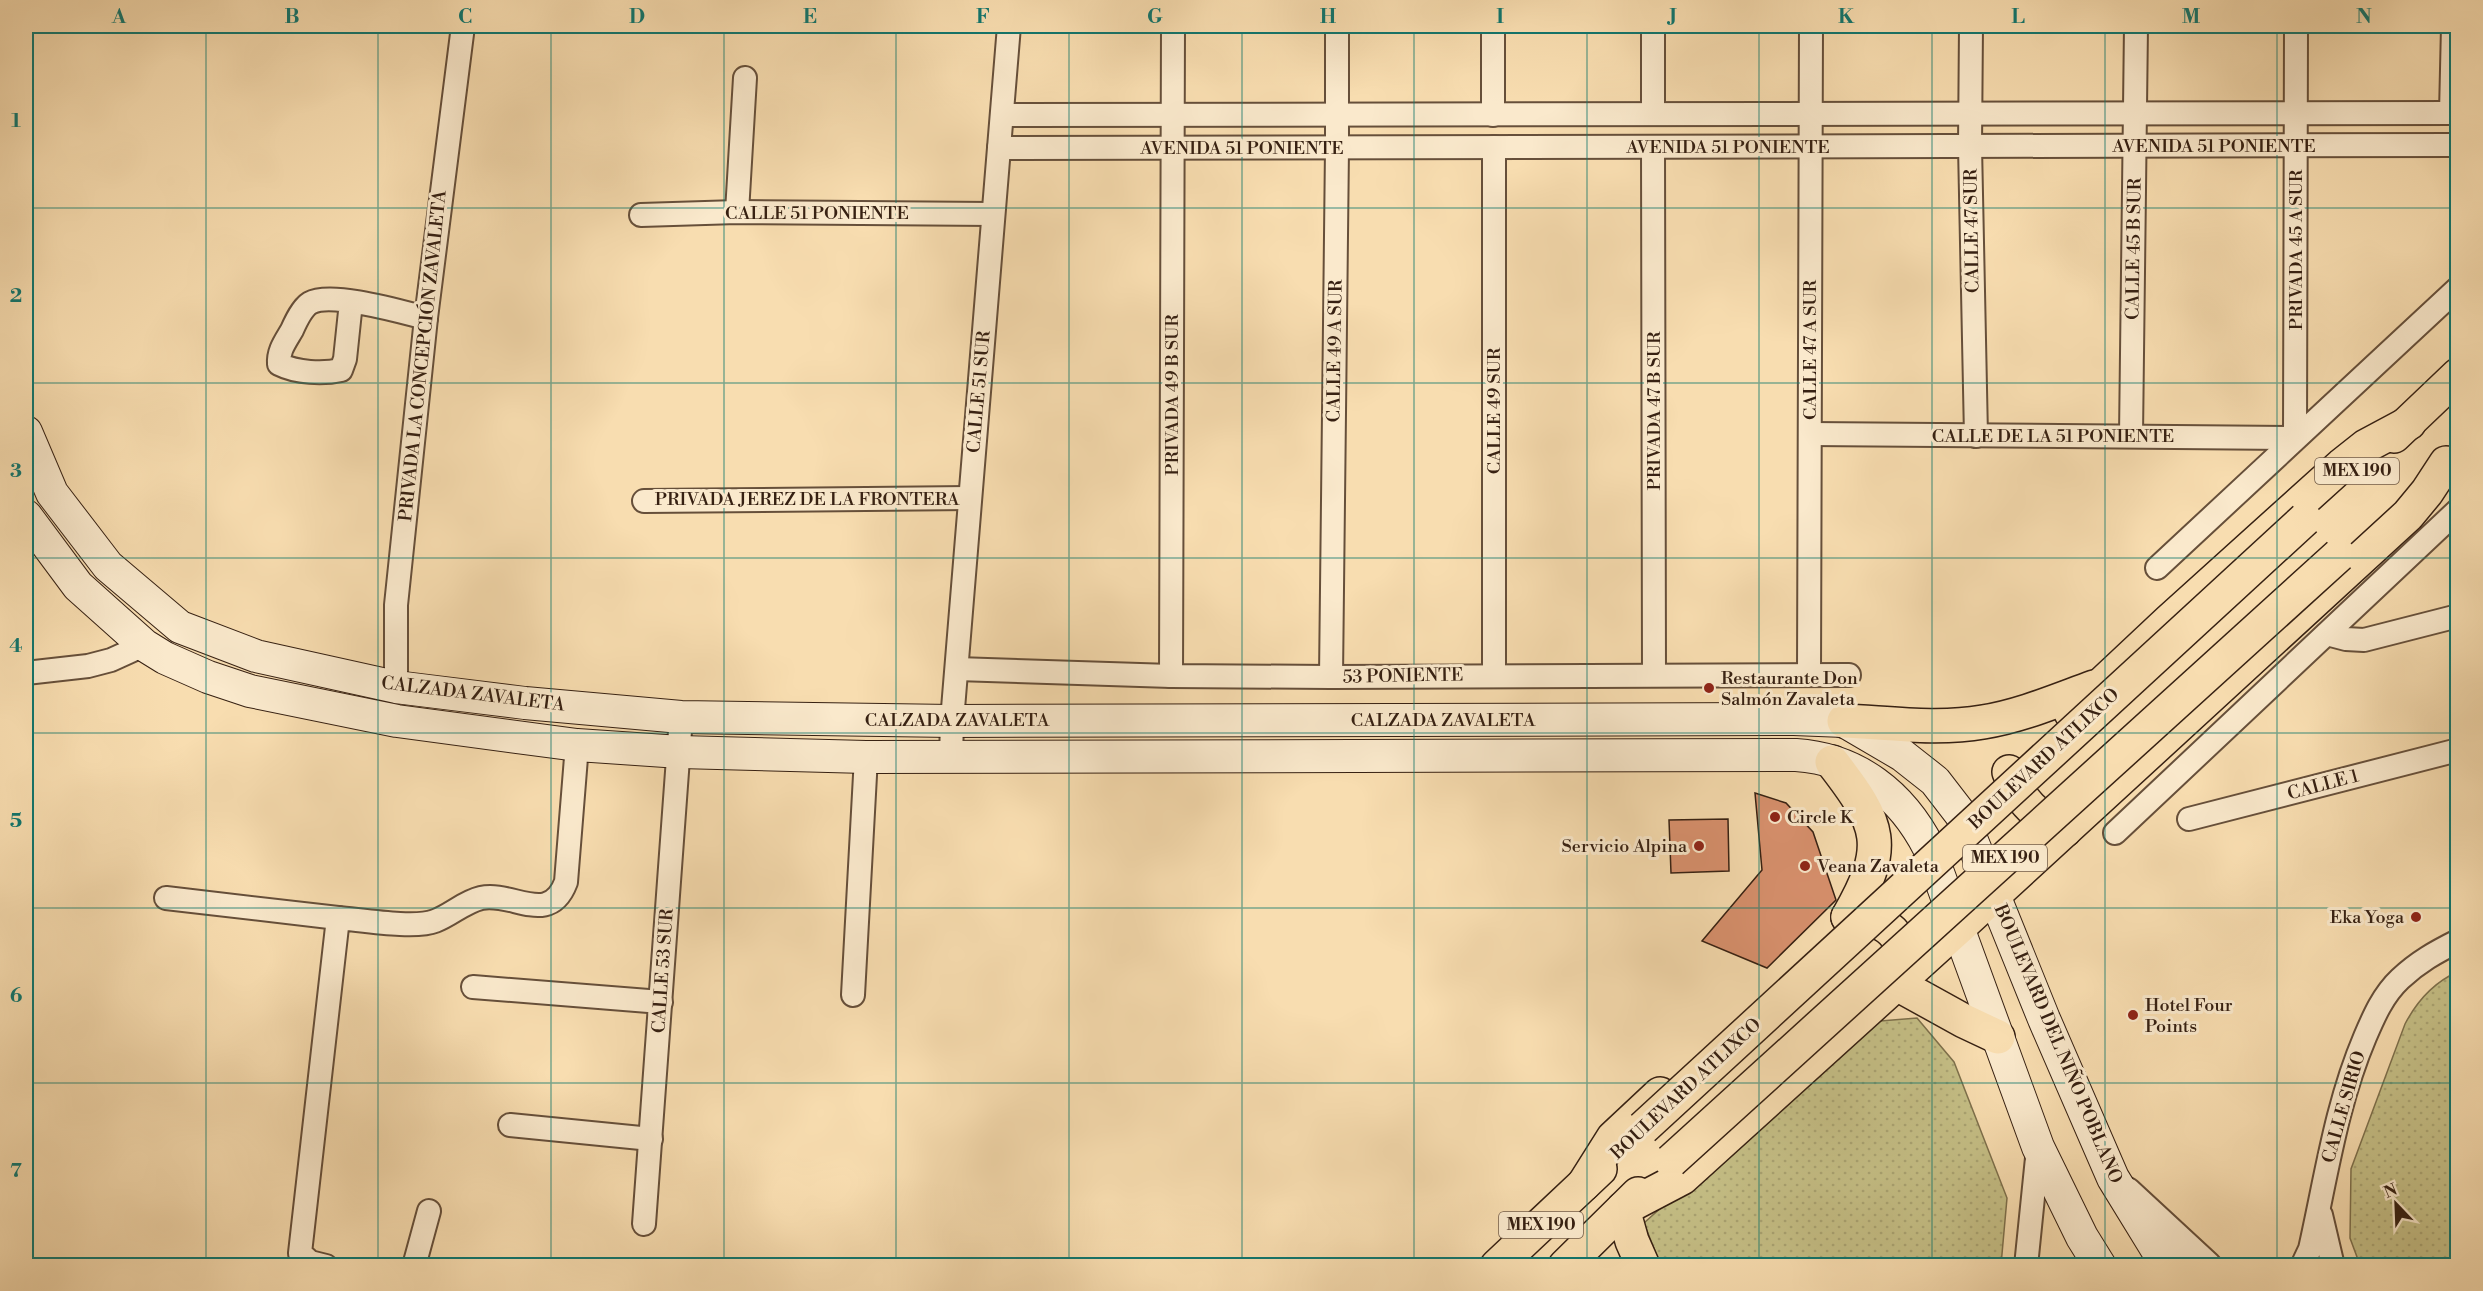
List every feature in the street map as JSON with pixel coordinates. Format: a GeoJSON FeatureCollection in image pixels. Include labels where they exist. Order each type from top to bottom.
{"type":"FeatureCollection","features":[{"type":"Feature","properties":{"kind":"main road","name":"BOULEVARD ATLIXCO"},"geometry":{"type":"LineString","coordinates":[[1497,1266],[1643,1128],[2409,423],[2457,375]]}},
{"type":"Feature","properties":{"kind":"main road"},"geometry":{"type":"LineString","coordinates":[[1584,1184],[1613,1138],[1848,917],[1929,848],[2101,684],[2342,465],[2366,446],[2409,423]]}},
{"type":"Feature","properties":{"kind":"main road","name":"CALZADA ZAVALETA"},"geometry":{"type":"LineString","coordinates":[[26,432],[52,494],[108,566],[180,627],[256,656],[396,687],[681,717],[952,721],[1759,719],[1844,721],[1902,755],[1919,768],[1935,781],[1962,816]]}},
{"type":"Feature","properties":{"kind":"main road"},"geometry":{"type":"LineString","coordinates":[[1643,1266],[1632,1241],[1623,1209],[1682,1178],[1897,984],[2408,514],[2452,457]]}},
{"type":"Feature","properties":{"kind":"main road","name":"MEX 190"},"geometry":{"type":"LineString","coordinates":[[1565,1266],[1671,1161],[2340,555],[2452,457]]}},
{"type":"Feature","properties":{"kind":"main road","name":"CALZADA ZAVALETA"},"geometry":{"type":"LineString","coordinates":[[26,516],[78,586],[144,645],[165,658],[250,691],[397,721],[577,745],[680,752],[866,757],[1796,755],[1822,758],[1863,774],[1889,793],[1911,816],[1929,848]]}},
{"type":"Feature","properties":{"kind":"main road"},"geometry":{"type":"LineString","coordinates":[[1844,721],[1953,725],[1983,722],[2011,716],[2101,684]]}},
{"type":"Feature","properties":{"kind":"main road"},"geometry":{"type":"LineString","coordinates":[[1832,762],[1860,800],[1875,839],[1873,864],[1864,890],[1848,917]]}},
{"type":"Feature","properties":{"kind":"main road"},"geometry":{"type":"LineString","coordinates":[[2009,772],[2021,797],[2030,809],[2065,830]]}},
{"type":"Feature","properties":{"kind":"main road","name":"BOULEVARD DEL NIÑO POBLANO"},"geometry":{"type":"LineString","coordinates":[[1962,816],[2044,1020],[2113,1178],[2167,1266]]}},
{"type":"Feature","properties":{"kind":"main road"},"geometry":{"type":"LineString","coordinates":[[1929,848],[2038,1147],[2082,1237],[2100,1266]]}},
{"type":"Feature","properties":{"kind":"main road"},"geometry":{"type":"LineString","coordinates":[[1848,917],[1878,921],[1887,926],[1900,941],[1903,961],[1897,984]]}},
{"type":"Feature","properties":{"kind":"main road"},"geometry":{"type":"LineString","coordinates":[[1897,984],[1998,1037]]}},
{"type":"Feature","properties":{"kind":"street","name":"PRIVADA LA CONCEPCIÓN ZAVALETA"},"geometry":{"type":"LineString","coordinates":[[396,687],[396,605],[426,318],[463,26]]}},
{"type":"Feature","properties":{"kind":"street","name":"CALLE 51 SUR"},"geometry":{"type":"LineString","coordinates":[[951,758],[952,721],[1009,26]]}},
{"type":"Feature","properties":{"kind":"street","name":"PRIVADA 49 B SUR"},"geometry":{"type":"LineString","coordinates":[[1171,676],[1173,26]]}},
{"type":"Feature","properties":{"kind":"street","name":"CALLE 49 A SUR"},"geometry":{"type":"LineString","coordinates":[[1331,677],[1337,26]]}},
{"type":"Feature","properties":{"kind":"street"},"geometry":{"type":"LineString","coordinates":[[1493,26],[1493,115]]}},
{"type":"Feature","properties":{"kind":"street"},"geometry":{"type":"LineString","coordinates":[[1653,26],[1653,114]]}},
{"type":"Feature","properties":{"kind":"street","name":"CALLE 47 A SUR"},"geometry":{"type":"LineString","coordinates":[[1809,674],[1811,26]]}},
{"type":"Feature","properties":{"kind":"street","name":"CALLE 47 SUR"},"geometry":{"type":"LineString","coordinates":[[1971,26],[1970,146],[1976,436]]}},
{"type":"Feature","properties":{"kind":"street","name":"CALLE 45 B SUR"},"geometry":{"type":"LineString","coordinates":[[2131,436],[2137,114],[2136,26]]}},
{"type":"Feature","properties":{"kind":"street","name":"PRIVADA 45 A SUR"},"geometry":{"type":"LineString","coordinates":[[2295,438],[2296,26]]}},
{"type":"Feature","properties":{"kind":"street"},"geometry":{"type":"LineString","coordinates":[[2453,26],[2454,113]]}},
{"type":"Feature","properties":{"kind":"street"},"geometry":{"type":"LineString","coordinates":[[737,212],[745,78]]}},
{"type":"Feature","properties":{"kind":"street","name":"AVENIDA 51 PONIENTE"},"geometry":{"type":"LineString","coordinates":[[1002,115],[2454,113]]}},
{"type":"Feature","properties":{"kind":"street","name":"AVENIDA 51 PONIENTE"},"geometry":{"type":"LineString","coordinates":[[999,148],[2457,145]]}},
{"type":"Feature","properties":{"kind":"street","name":"CALLE 49 SUR"},"geometry":{"type":"LineString","coordinates":[[1494,147],[1494,675]]}},
{"type":"Feature","properties":{"kind":"street","name":"PRIVADA 47 B SUR"},"geometry":{"type":"LineString","coordinates":[[1653,147],[1654,675]]}},
{"type":"Feature","properties":{"kind":"street","name":"CALLE 51 PONIENTE"},"geometry":{"type":"LineString","coordinates":[[641,215],[737,212],[993,214]]}},
{"type":"Feature","properties":{"kind":"street"},"geometry":{"type":"LineString","coordinates":[[2157,568],[2457,288]]}},
{"type":"Feature","properties":{"kind":"street"},"geometry":{"type":"LineString","coordinates":[[351,302],[426,318]]}},
{"type":"Feature","properties":{"kind":"street","name":"CALLE DE LA 51 PONIENTE"},"geometry":{"type":"LineString","coordinates":[[1810,434],[2295,438]]}},
{"type":"Feature","properties":{"kind":"street","name":"PRIVADA JEREZ DE LA FRONTERA"},"geometry":{"type":"LineString","coordinates":[[644,501],[970,498]]}},
{"type":"Feature","properties":{"kind":"street"},"geometry":{"type":"LineString","coordinates":[[2115,833],[2457,510]]}},
{"type":"Feature","properties":{"kind":"street"},"geometry":{"type":"LineString","coordinates":[[2327,634],[2346,639],[2364,640],[2457,616]]}},
{"type":"Feature","properties":{"kind":"street"},"geometry":{"type":"LineString","coordinates":[[26,673],[88,666],[111,660],[144,645]]}},
{"type":"Feature","properties":{"kind":"street","name":"53 PONIENTE"},"geometry":{"type":"LineString","coordinates":[[957,669],[1171,676],[1849,675]]}},
{"type":"Feature","properties":{"kind":"street","name":"CALLE 53 SUR"},"geometry":{"type":"LineString","coordinates":[[644,1224],[681,717]]}},
{"type":"Feature","properties":{"kind":"street"},"geometry":{"type":"LineString","coordinates":[[166,898],[338,918],[422,924],[435,921],[470,901],[483,897],[536,905],[550,903],[560,896],[566,882],[577,745]]}},
{"type":"Feature","properties":{"kind":"street","name":"CALLE 1"},"geometry":{"type":"LineString","coordinates":[[2189,819],[2457,750]]}},
{"type":"Feature","properties":{"kind":"street"},"geometry":{"type":"LineString","coordinates":[[854,995],[866,757]]}},
{"type":"Feature","properties":{"kind":"street"},"geometry":{"type":"LineString","coordinates":[[326,1266],[310,1262],[300,1253],[338,918]]}},
{"type":"Feature","properties":{"kind":"street","name":"CALLE SIRIO"},"geometry":{"type":"LineString","coordinates":[[2302,1266],[2310,1250],[2333,1134],[2354,1063],[2377,1008],[2399,980],[2427,957],[2457,941]]}},
{"type":"Feature","properties":{"kind":"street"},"geometry":{"type":"LineString","coordinates":[[473,987],[661,1002]]}},
{"type":"Feature","properties":{"kind":"street"},"geometry":{"type":"LineString","coordinates":[[510,1125],[651,1139]]}},
{"type":"Feature","properties":{"kind":"street"},"geometry":{"type":"LineString","coordinates":[[2026,1266],[2038,1147]]}},
{"type":"Feature","properties":{"kind":"street"},"geometry":{"type":"LineString","coordinates":[[2113,1178],[2207,1266]]}},
{"type":"Feature","properties":{"kind":"street","name":"CALLE SIRIO"},"geometry":{"type":"LineString","coordinates":[[2320,1207],[2333,1266]]}},
{"type":"Feature","properties":{"kind":"street"},"geometry":{"type":"LineString","coordinates":[[414,1266],[429,1211]]}},
{"type":"Feature","properties":{"kind":"shaded area"},"geometry":{"type":"Polygon","coordinates":[[[2457,972],[2457,1265],[2360,1265],[2350,1238],[2351,1169],[2405,1024],[2426,993],[2457,972]]]}},
{"type":"Feature","properties":{"kind":"shaded area"},"geometry":{"type":"Polygon","coordinates":[[[1917,1018],[1954,1062],[2007,1198],[2001,1265],[1660,1264],[1644,1223],[1868,1022],[1917,1018]]]}},
{"type":"Feature","properties":{"kind":"building"},"geometry":{"type":"Polygon","coordinates":[[[1755,793],[1786,803],[1813,832],[1836,900],[1767,968],[1702,941],[1762,870],[1755,793]]]}},
{"type":"Feature","properties":{"kind":"building","name":"Servicio Alpina"},"geometry":{"type":"Polygon","coordinates":[[[1728,819],[1729,871],[1671,873],[1669,820],[1728,819]]]}},
{"type":"Feature","properties":{"kind":"place","name":"Restaurante Don Salmón Zavaleta"},"geometry":{"type":"Point","coordinates":[1709,688]}},
{"type":"Feature","properties":{"kind":"place","name":"Circle K"},"geometry":{"type":"Point","coordinates":[1775,817]}},
{"type":"Feature","properties":{"kind":"place","name":"Servicio Alpina"},"geometry":{"type":"Point","coordinates":[1699,846]}},
{"type":"Feature","properties":{"kind":"place","name":"Veana Zavaleta"},"geometry":{"type":"Point","coordinates":[1805,866]}},
{"type":"Feature","properties":{"kind":"place","name":"Eka Yoga"},"geometry":{"type":"Point","coordinates":[2416,917]}},
{"type":"Feature","properties":{"kind":"place","name":"Hotel Four Points"},"geometry":{"type":"Point","coordinates":[2133,1015]}}]}
